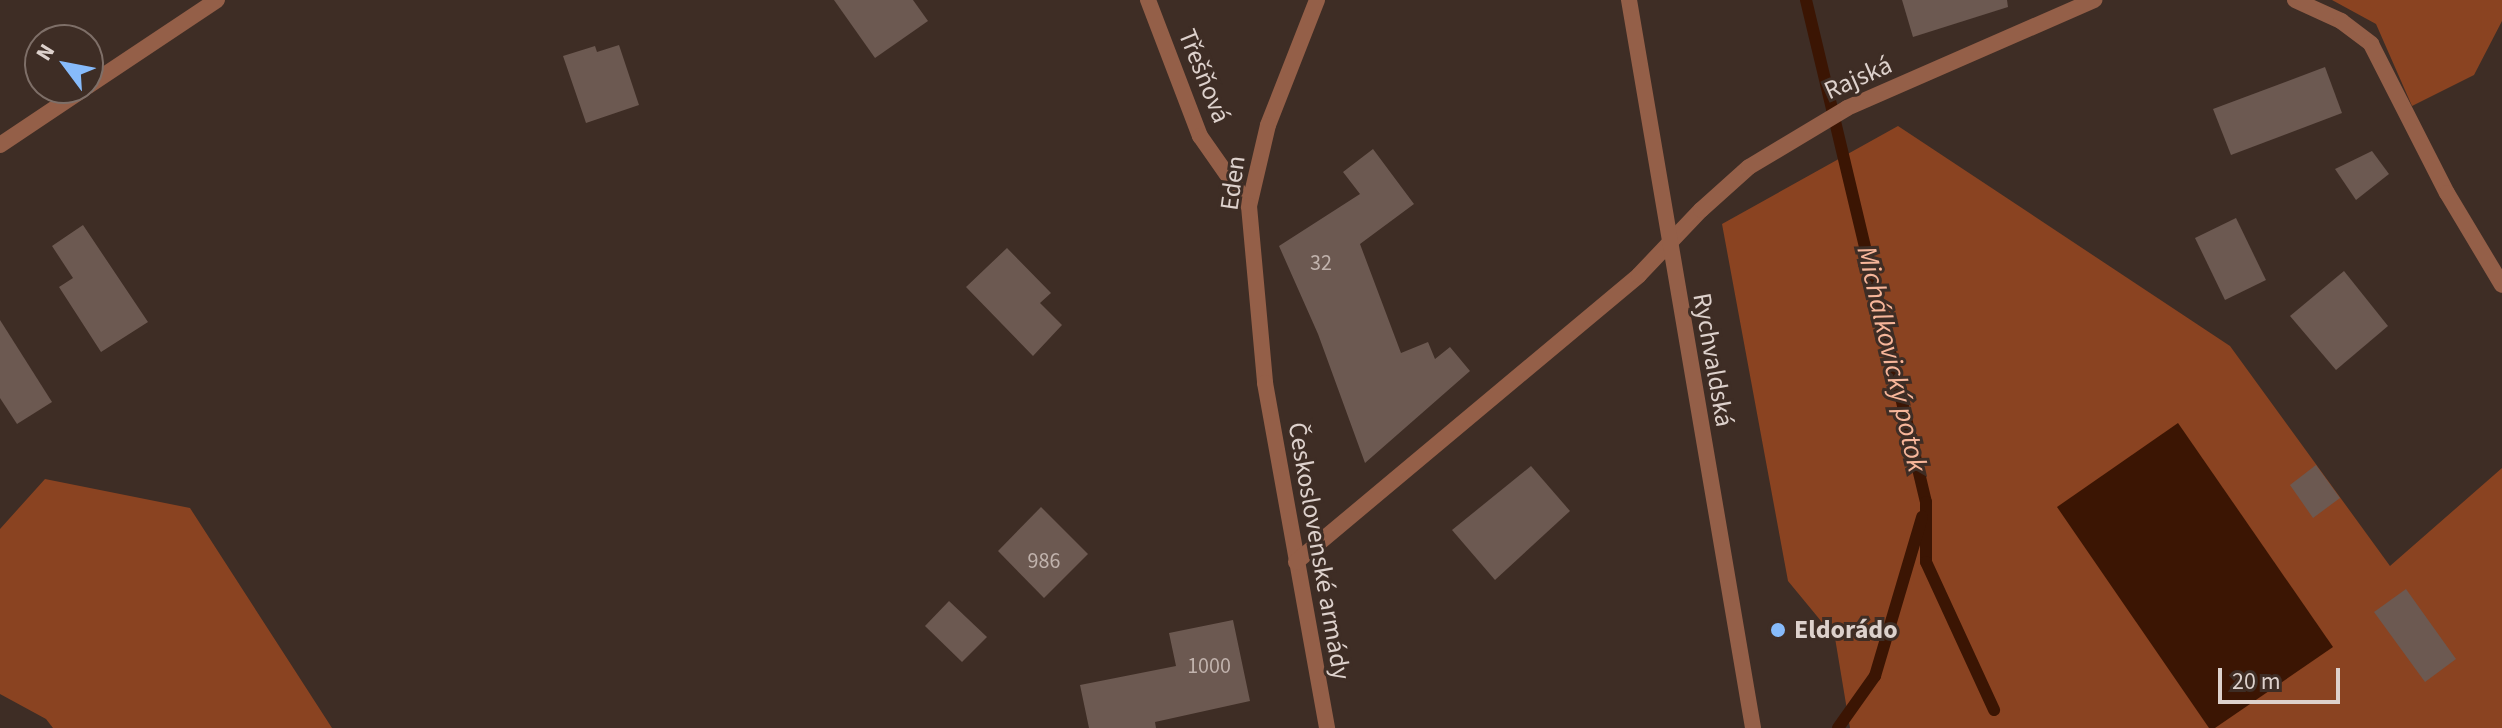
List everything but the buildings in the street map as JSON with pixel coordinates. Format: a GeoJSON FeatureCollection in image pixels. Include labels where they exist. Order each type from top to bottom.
{"type":"FeatureCollection","features":[{"type":"Feature","properties":{"kind":"street"},"geometry":{"type":"LineString","coordinates":[[104,76],[217,0]]}},
{"type":"Feature","properties":{"kind":"street","name":"Třešňová"},"geometry":{"type":"LineString","coordinates":[[1148,0],[1200,136],[1249,206]]}},
{"type":"Feature","properties":{"kind":"street","name":"Eden"},"geometry":{"type":"LineString","coordinates":[[1265,383],[1249,206],[1268,125],[1317,0]]}},
{"type":"Feature","properties":{"kind":"street","name":"Rychvaldská"},"geometry":{"type":"LineString","coordinates":[[1629,0],[1753,728]]}},
{"type":"Feature","properties":{"kind":"street","name":"Rajská"},"geometry":{"type":"LineString","coordinates":[[1296,562],[1639,275],[1749,167],[1818,122],[2094,0]]}},
{"type":"Feature","properties":{"kind":"street"},"geometry":{"type":"LineString","coordinates":[[2295,0],[2341,21],[2371,44],[2447,193],[2502,285]]}},
{"type":"Feature","properties":{"kind":"street"},"geometry":{"type":"LineString","coordinates":[[0,145],[62,104]]}},
{"type":"Feature","properties":{"kind":"street","name":"Československé armády"},"geometry":{"type":"LineString","coordinates":[[1265,383],[1327,728]]}},
{"type":"Feature","properties":{"kind":"shaded area"},"geometry":{"type":"Polygon","coordinates":[[[2332,0],[2502,0],[2502,21],[2474,75],[2412,106],[2376,24],[2332,0]]]}},
{"type":"Feature","properties":{"kind":"shaded area"},"geometry":{"type":"Polygon","coordinates":[[[1898,126],[2230,346],[2390,566],[2502,468],[2502,728],[1850,728],[1835,638],[1788,581],[1722,224],[1898,126]]]}},
{"type":"Feature","properties":{"kind":"shaded area"},"geometry":{"type":"Polygon","coordinates":[[[2178,423],[2333,647],[2215,728],[2209,728],[2057,507],[2178,423]]]}},
{"type":"Feature","properties":{"kind":"shaded area"},"geometry":{"type":"Polygon","coordinates":[[[45,479],[190,508],[332,728],[53,728],[46,719],[0,694],[0,529],[45,479]]]}},
{"type":"Feature","properties":{"kind":"waterway","name":"Michálkovický potok"},"geometry":{"type":"LineString","coordinates":[[1806,0],[1926,502],[1926,562],[1994,710]]}},
{"type":"Feature","properties":{"kind":"waterway"},"geometry":{"type":"LineString","coordinates":[[1838,728],[1875,676],[1922,517]]}},
{"type":"Feature","properties":{"kind":"place","name":"Eldorádo"},"geometry":{"type":"Point","coordinates":[1778,630]}}]}
